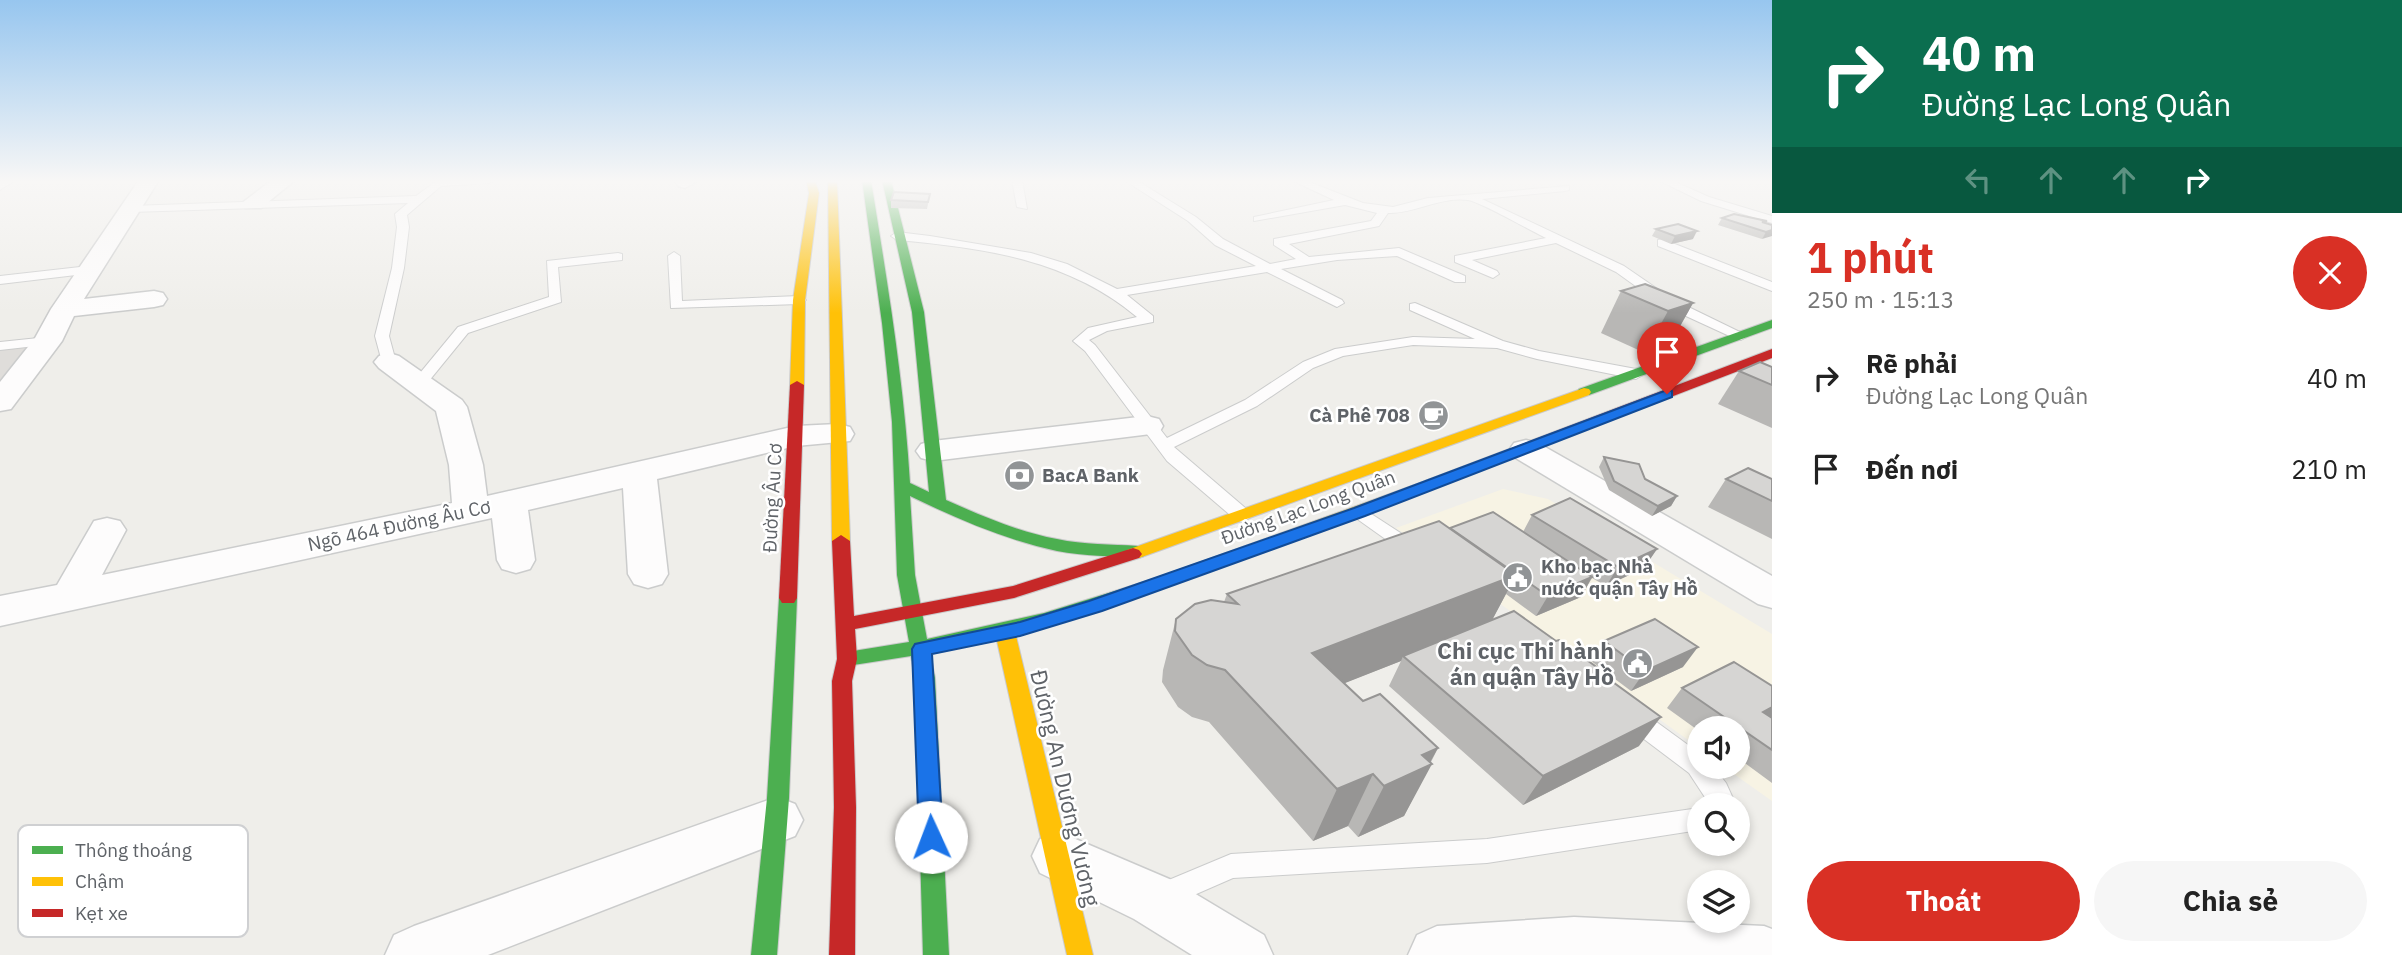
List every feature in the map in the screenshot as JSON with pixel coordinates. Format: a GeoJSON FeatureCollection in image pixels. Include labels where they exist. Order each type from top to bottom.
{"type":"FeatureCollection","features":[{"type":"Feature","properties":{"kind":"main road","name":"Đường Âu Cơ"},"geometry":{"type":"LineString","coordinates":[[777,820],[796,436],[799,300],[810,225]]}},
{"type":"Feature","properties":{"kind":"main road"},"geometry":{"type":"LineString","coordinates":[[833,225],[847,659],[842,681],[845,807],[842,955]]}},
{"type":"Feature","properties":{"kind":"main road"},"geometry":{"type":"LineString","coordinates":[[873,225],[899,422],[906,575],[922,649],[936,955]]}},
{"type":"Feature","properties":{"kind":"main road"},"geometry":{"type":"LineString","coordinates":[[895,225],[918,312],[938,503]]}},
{"type":"Feature","properties":{"kind":"main road","name":"Đường Lạc Long Quân"},"geometry":{"type":"LineString","coordinates":[[846,624],[1014,592],[1138,552],[1771,325]]}},
{"type":"Feature","properties":{"kind":"main road","name":"Đường Lạc Long Quân"},"geometry":{"type":"LineString","coordinates":[[847,659],[922,649],[1004,632],[1096,606],[1526,450],[1772,353]]}},
{"type":"Feature","properties":{"kind":"main road"},"geometry":{"type":"LineString","coordinates":[[902,485],[1002,529],[1060,545],[1138,552]]}},
{"type":"Feature","properties":{"kind":"main road","name":"Đường An Dương Vương"},"geometry":{"type":"LineString","coordinates":[[1004,632],[1059,856],[1080,955]]}},
{"type":"Feature","properties":{"kind":"main road"},"geometry":{"type":"LineString","coordinates":[[764,955],[777,820]]}},
{"type":"Feature","properties":{"kind":"street"},"geometry":{"type":"LineString","coordinates":[[5,389],[48,341],[64,309],[120,225]]}},
{"type":"Feature","properties":{"kind":"street"},"geometry":{"type":"LineString","coordinates":[[64,309],[154,299]]}},
{"type":"Feature","properties":{"kind":"street"},"geometry":{"type":"LineString","coordinates":[[389,362],[451,407],[466,465],[471,509]]}},
{"type":"Feature","properties":{"kind":"street","name":"Ngõ 464 Đường Âu Cơ"},"geometry":{"type":"LineString","coordinates":[[2,613],[71,595],[509,502],[796,436],[838,434]]}},
{"type":"Feature","properties":{"kind":"street"},"geometry":{"type":"LineString","coordinates":[[933,452],[1155,436]]}},
{"type":"Feature","properties":{"kind":"street"},"geometry":{"type":"LineString","coordinates":[[1526,450],[1772,594]]}},
{"type":"Feature","properties":{"kind":"street"},"geometry":{"type":"LineString","coordinates":[[639,473],[648,574]]}},
{"type":"Feature","properties":{"kind":"street"},"geometry":{"type":"LineString","coordinates":[[509,502],[516,560]]}},
{"type":"Feature","properties":{"kind":"street"},"geometry":{"type":"LineString","coordinates":[[71,595],[107,530]]}},
{"type":"Feature","properties":{"kind":"street"},"geometry":{"type":"LineString","coordinates":[[414,955],[777,820]]}},
{"type":"Feature","properties":{"kind":"street"},"geometry":{"type":"LineString","coordinates":[[1059,856],[1154,900],[1244,955]]}},
{"type":"Feature","properties":{"kind":"street"},"geometry":{"type":"LineString","coordinates":[[1453,954],[1574,945],[1764,955]]}},
{"type":"Feature","properties":{"kind":"lane"},"geometry":{"type":"LineString","coordinates":[[389,362],[382,336],[398,268],[403,225]]}},
{"type":"Feature","properties":{"kind":"lane"},"geometry":{"type":"LineString","coordinates":[[1199,225],[1219,242],[1338,303]]}},
{"type":"Feature","properties":{"kind":"lane"},"geometry":{"type":"LineString","coordinates":[[1307,261],[1278,242],[1372,225]]}},
{"type":"Feature","properties":{"kind":"lane"},"geometry":{"type":"LineString","coordinates":[[1528,225],[1620,269],[1667,302],[1741,336]]}},
{"type":"Feature","properties":{"kind":"lane"},"geometry":{"type":"LineString","coordinates":[[897,236],[1023,253],[1117,293],[1148,319],[1084,335],[1080,341],[1090,348],[1155,436],[1243,516]]}},
{"type":"Feature","properties":{"kind":"lane"},"geometry":{"type":"LineString","coordinates":[[1493,274],[1458,260],[1559,239]]}},
{"type":"Feature","properties":{"kind":"lane"},"geometry":{"type":"LineString","coordinates":[[1662,243],[1772,287]]}},
{"type":"Feature","properties":{"kind":"lane"},"geometry":{"type":"LineString","coordinates":[[1117,293],[1307,261],[1399,252],[1460,279]]}},
{"type":"Feature","properties":{"kind":"lane"},"geometry":{"type":"LineString","coordinates":[[674,256],[676,305],[799,300]]}},
{"type":"Feature","properties":{"kind":"lane"},"geometry":{"type":"LineString","coordinates":[[419,384],[463,330],[556,299],[551,264],[618,257]]}},
{"type":"Feature","properties":{"kind":"lane"},"geometry":{"type":"LineString","coordinates":[[0,280],[89,270]]}},
{"type":"Feature","properties":{"kind":"lane"},"geometry":{"type":"LineString","coordinates":[[1415,307],[1497,344],[1537,355],[1636,374]]}},
{"type":"Feature","properties":{"kind":"lane"},"geometry":{"type":"LineString","coordinates":[[0,346],[48,341]]}},
{"type":"Feature","properties":{"kind":"lane"},"geometry":{"type":"LineString","coordinates":[[1155,436],[1251,403],[1308,365],[1340,352],[1413,341],[1497,344]]}},
{"type":"Feature","properties":{"kind":"lane"},"geometry":{"type":"LineString","coordinates":[[1714,375],[1733,384]]}},
{"type":"Feature","properties":{"kind":"lane"},"geometry":{"type":"LineString","coordinates":[[1359,512],[1432,564]]}},
{"type":"Feature","properties":{"kind":"lane"},"geometry":{"type":"LineString","coordinates":[[1615,704],[1702,770],[1719,793]]}},
{"type":"Feature","properties":{"kind":"lane"},"geometry":{"type":"LineString","coordinates":[[1154,900],[1231,866],[1487,851],[1687,820]]}},
{"type":"Feature","properties":{"kind":"shaded area"},"geometry":{"type":"Polygon","coordinates":[[[48,341],[0,402],[0,346],[48,341]]]}},
{"type":"Feature","properties":{"kind":"shaded area"},"geometry":{"type":"Polygon","coordinates":[[[1503,489],[1548,499],[1772,634],[1772,801],[1741,779],[1750,779],[1750,716],[1687,716],[1687,739],[1396,528],[1503,489]]]}},
{"type":"Feature","properties":{"kind":"building"},"geometry":{"type":"Polygon","coordinates":[[[1680,225],[1697,231],[1675,236],[1656,229],[1680,225]]]}},
{"type":"Feature","properties":{"kind":"building"},"geometry":{"type":"Polygon","coordinates":[[[1743,225],[1772,225],[1772,230],[1766,232],[1743,225]]]}},
{"type":"Feature","properties":{"kind":"building"},"geometry":{"type":"Polygon","coordinates":[[[1645,284],[1693,303],[1668,311],[1621,291],[1645,284]]]}},
{"type":"Feature","properties":{"kind":"building"},"geometry":{"type":"Polygon","coordinates":[[[1760,362],[1772,367],[1772,385],[1739,371],[1760,362]]]}},
{"type":"Feature","properties":{"kind":"building"},"geometry":{"type":"Polygon","coordinates":[[[1604,457],[1639,464],[1645,479],[1677,496],[1658,506],[1614,481],[1604,457]]]}},
{"type":"Feature","properties":{"kind":"building"},"geometry":{"type":"Polygon","coordinates":[[[1748,468],[1772,479],[1772,501],[1726,479],[1748,468]]]}},
{"type":"Feature","properties":{"kind":"building"},"geometry":{"type":"Polygon","coordinates":[[[1570,498],[1657,549],[1618,567],[1532,515],[1570,498]]]}},
{"type":"Feature","properties":{"kind":"building"},"geometry":{"type":"Polygon","coordinates":[[[1493,512],[1592,577],[1548,596],[1450,528],[1493,512]]]}},
{"type":"Feature","properties":{"kind":"building"},"geometry":{"type":"Polygon","coordinates":[[[1439,521],[1516,575],[1312,653],[1363,701],[1380,694],[1438,748],[1422,755],[1432,764],[1384,786],[1373,774],[1337,789],[1225,670],[1207,665],[1192,655],[1175,631],[1176,619],[1195,604],[1211,600],[1238,604],[1227,594],[1439,521]]]}},
{"type":"Feature","properties":{"kind":"building"},"geometry":{"type":"Polygon","coordinates":[[[1514,611],[1609,676],[1606,677],[1661,717],[1543,776],[1403,656],[1514,611]]]}},
{"type":"Feature","properties":{"kind":"building"},"geometry":{"type":"Polygon","coordinates":[[[1655,619],[1698,647],[1645,671],[1604,641],[1655,619]]]}},
{"type":"Feature","properties":{"kind":"building"},"geometry":{"type":"Polygon","coordinates":[[[1734,662],[1772,686],[1772,707],[1763,712],[1772,718],[1772,750],[1750,735],[1750,716],[1723,716],[1682,688],[1734,662]]]}},
{"type":"Feature","properties":{"kind":"traffic: fast"},"geometry":{"type":"LineString","coordinates":[[873,225],[899,422],[906,575],[925,678],[936,955]]}},
{"type":"Feature","properties":{"kind":"traffic: fast"},"geometry":{"type":"LineString","coordinates":[[897,225],[918,312],[938,503]]}},
{"type":"Feature","properties":{"kind":"traffic: fast"},"geometry":{"type":"LineString","coordinates":[[1584,392],[1772,324]]}},
{"type":"Feature","properties":{"kind":"traffic: fast"},"geometry":{"type":"LineString","coordinates":[[902,485],[978,520],[1037,540],[1077,548],[1138,552]]}},
{"type":"Feature","properties":{"kind":"traffic: fast"},"geometry":{"type":"LineString","coordinates":[[847,659],[1005,630],[1083,609],[1160,583]]}},
{"type":"Feature","properties":{"kind":"traffic: fast"},"geometry":{"type":"LineString","coordinates":[[764,955],[778,798],[788,598]]}},
{"type":"Feature","properties":{"kind":"traffic: slow"},"geometry":{"type":"LineString","coordinates":[[797,385],[799,300],[810,225]]}},
{"type":"Feature","properties":{"kind":"traffic: slow"},"geometry":{"type":"LineString","coordinates":[[833,225],[841,541]]}},
{"type":"Feature","properties":{"kind":"traffic: slow"},"geometry":{"type":"LineString","coordinates":[[1133,554],[1584,392]]}},
{"type":"Feature","properties":{"kind":"traffic: slow"},"geometry":{"type":"LineString","coordinates":[[1160,583],[1431,484]]}},
{"type":"Feature","properties":{"kind":"traffic: slow"},"geometry":{"type":"LineString","coordinates":[[1005,632],[1080,955]]}},
{"type":"Feature","properties":{"kind":"traffic: jam"},"geometry":{"type":"LineString","coordinates":[[1431,484],[1772,353]]}},
{"type":"Feature","properties":{"kind":"traffic: jam"},"geometry":{"type":"LineString","coordinates":[[788,598],[797,385]]}},
{"type":"Feature","properties":{"kind":"traffic: jam"},"geometry":{"type":"LineString","coordinates":[[841,541],[847,659],[842,681],[845,807],[842,955]]}},
{"type":"Feature","properties":{"kind":"traffic: jam"},"geometry":{"type":"LineString","coordinates":[[846,624],[1014,592],[1133,554]]}},
{"type":"Feature","properties":{"kind":"place","name":"Cà Phê 708"},"geometry":{"type":"Point","coordinates":[1433,415]}},
{"type":"Feature","properties":{"kind":"place","name":"BacA Bank"},"geometry":{"type":"Point","coordinates":[1019,475]}},
{"type":"Feature","properties":{"kind":"place","name":"Kho bạc Nhà nước quận Tây Hồ"},"geometry":{"type":"Point","coordinates":[1518,577]}},
{"type":"Feature","properties":{"kind":"place","name":"Chi cục Thi hành án quận Tây Hồ"},"geometry":{"type":"Point","coordinates":[1637,664]}},
{"type":"Feature","properties":{"kind":"route"},"geometry":{"type":"LineString","coordinates":[[931,837],[922,649],[1020,629],[1096,606],[1526,450],[1667,394]]}}]}
